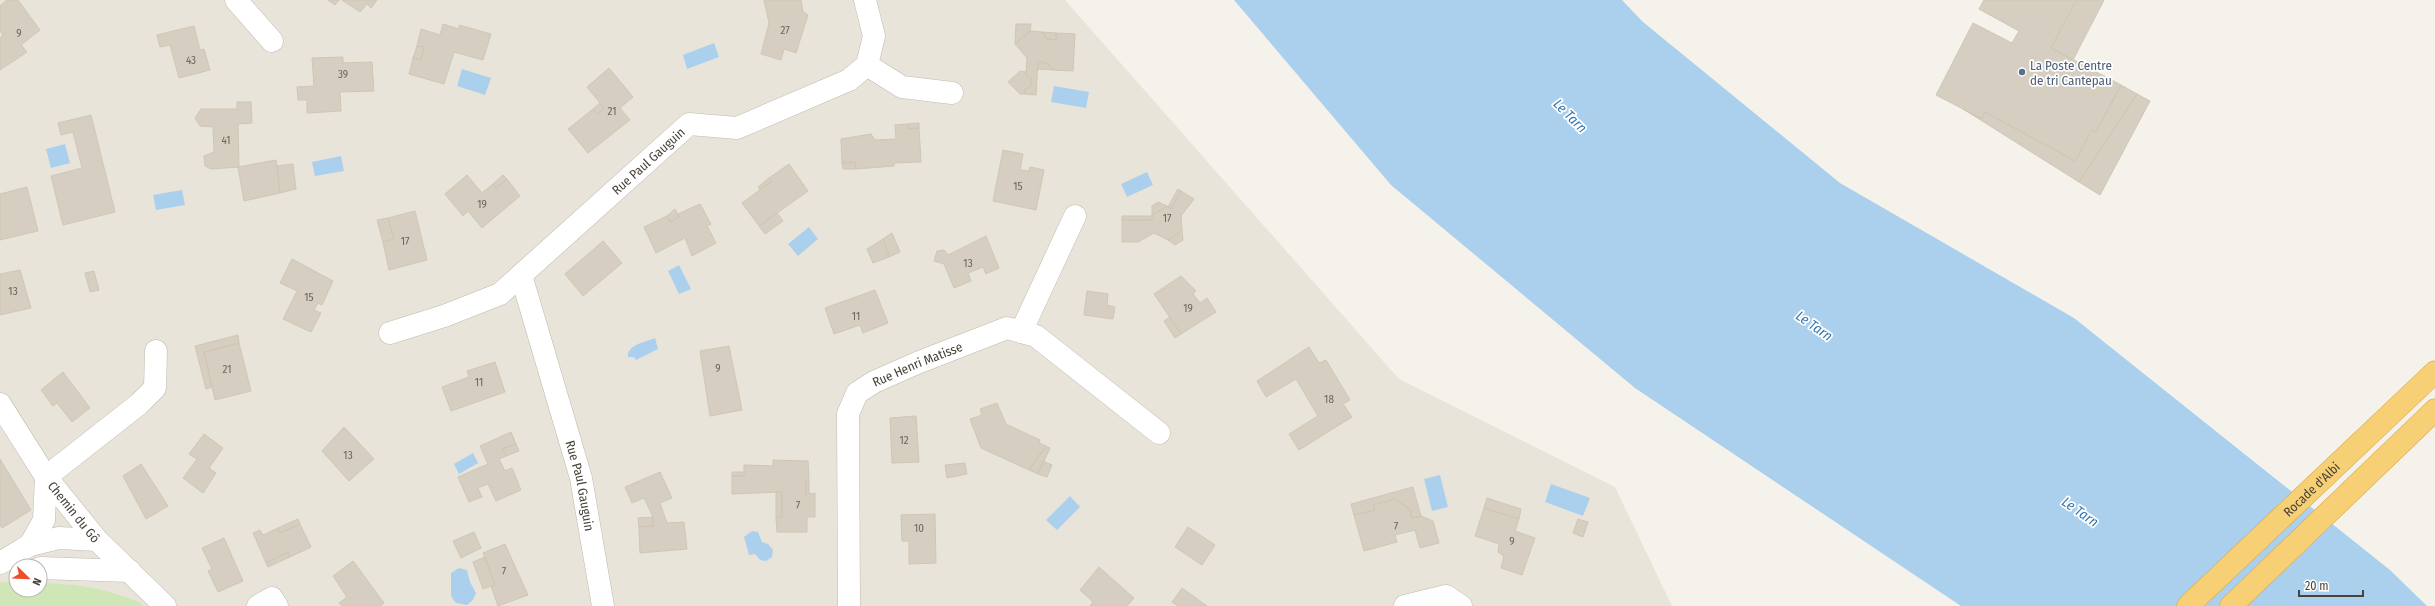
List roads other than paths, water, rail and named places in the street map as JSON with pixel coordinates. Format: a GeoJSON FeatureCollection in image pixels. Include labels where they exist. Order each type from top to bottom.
{"type":"FeatureCollection","features":[{"type":"Feature","properties":{"kind":"highway","name":"Rocade d'Albi"},"geometry":{"type":"LineString","coordinates":[[2188,606],[2435,372]]}},
{"type":"Feature","properties":{"kind":"highway"},"geometry":{"type":"LineString","coordinates":[[2231,606],[2433,412]]}},
{"type":"Feature","properties":{"kind":"street"},"geometry":{"type":"LineString","coordinates":[[236,0],[272,41]]}},
{"type":"Feature","properties":{"kind":"street"},"geometry":{"type":"LineString","coordinates":[[865,0],[874,36],[867,65],[902,87],[952,92]]}},
{"type":"Feature","properties":{"kind":"street","name":"Rue Paul Gauguin"},"geometry":{"type":"LineString","coordinates":[[390,333],[444,316],[500,294],[689,124],[737,128],[849,80],[867,65]]}},
{"type":"Feature","properties":{"kind":"street"},"geometry":{"type":"LineString","coordinates":[[1021,332],[1075,216]]}},
{"type":"Feature","properties":{"kind":"street","name":"Rue Paul Gauguin"},"geometry":{"type":"LineString","coordinates":[[521,275],[581,478],[603,606]]}},
{"type":"Feature","properties":{"kind":"street","name":"Rue Henri Matisse"},"geometry":{"type":"LineString","coordinates":[[850,606],[848,414],[857,393],[874,382],[917,362],[1007,328],[1036,336],[1159,432]]}},
{"type":"Feature","properties":{"kind":"street"},"geometry":{"type":"LineString","coordinates":[[30,545],[44,520],[46,477],[139,404],[155,388],[156,351]]}},
{"type":"Feature","properties":{"kind":"street","name":"Chemin du Gô"},"geometry":{"type":"LineString","coordinates":[[0,404],[46,477],[97,540],[165,606]]}},
{"type":"Feature","properties":{"kind":"street"},"geometry":{"type":"LineString","coordinates":[[0,563],[30,545],[59,538],[97,540]]}},
{"type":"Feature","properties":{"kind":"street"},"geometry":{"type":"LineString","coordinates":[[48,568],[130,571]]}},
{"type":"Feature","properties":{"kind":"street"},"geometry":{"type":"LineString","coordinates":[[1405,606],[1446,596],[1461,606]]}},
{"type":"Feature","properties":{"kind":"street"},"geometry":{"type":"LineString","coordinates":[[258,606],[272,598],[277,606]]}},
{"type":"Feature","properties":{"kind":"water","name":"Le Tarn"},"geometry":{"type":"Polygon","coordinates":[[[1234,0],[1622,0],[1643,22],[1840,183],[2074,318],[2390,570],[2427,606],[1961,606],[1635,388],[1391,185],[1234,0]]]}},
{"type":"Feature","properties":{"kind":"water"},"geometry":{"type":"Polygon","coordinates":[[[714,43],[719,57],[687,69],[683,55],[714,43]]]}},
{"type":"Feature","properties":{"kind":"water"},"geometry":{"type":"Polygon","coordinates":[[[462,69],[491,78],[485,95],[457,86],[462,69]]]}},
{"type":"Feature","properties":{"kind":"water"},"geometry":{"type":"Polygon","coordinates":[[[1054,86],[1089,92],[1086,108],[1051,102],[1054,86]]]}},
{"type":"Feature","properties":{"kind":"water"},"geometry":{"type":"Polygon","coordinates":[[[65,144],[70,163],[51,168],[46,149],[65,144]]]}},
{"type":"Feature","properties":{"kind":"water"},"geometry":{"type":"Polygon","coordinates":[[[341,156],[344,171],[315,176],[312,162],[341,156]]]}},
{"type":"Feature","properties":{"kind":"water"},"geometry":{"type":"Polygon","coordinates":[[[1147,172],[1153,185],[1127,197],[1121,184],[1147,172]]]}},
{"type":"Feature","properties":{"kind":"water"},"geometry":{"type":"Polygon","coordinates":[[[182,190],[185,205],[156,210],[153,195],[182,190]]]}},
{"type":"Feature","properties":{"kind":"water"},"geometry":{"type":"Polygon","coordinates":[[[809,227],[818,239],[798,256],[788,244],[809,227]]]}},
{"type":"Feature","properties":{"kind":"water"},"geometry":{"type":"Polygon","coordinates":[[[679,265],[691,289],[679,294],[668,271],[679,265]]]}},
{"type":"Feature","properties":{"kind":"water"},"geometry":{"type":"Polygon","coordinates":[[[655,338],[658,349],[636,360],[634,357],[628,357],[628,353],[633,347],[655,338]]]}},
{"type":"Feature","properties":{"kind":"water"},"geometry":{"type":"Polygon","coordinates":[[[473,453],[478,463],[459,474],[454,464],[473,453]]]}},
{"type":"Feature","properties":{"kind":"water"},"geometry":{"type":"Polygon","coordinates":[[[1440,475],[1448,507],[1432,511],[1424,479],[1440,475]]]}},
{"type":"Feature","properties":{"kind":"water"},"geometry":{"type":"Polygon","coordinates":[[[1551,484],[1590,498],[1583,516],[1545,502],[1551,484]]]}},
{"type":"Feature","properties":{"kind":"water"},"geometry":{"type":"Polygon","coordinates":[[[1070,496],[1080,507],[1057,530],[1046,520],[1070,496]]]}},
{"type":"Feature","properties":{"kind":"water"},"geometry":{"type":"Polygon","coordinates":[[[752,531],[758,532],[762,542],[768,544],[773,550],[772,557],[766,561],[760,560],[755,554],[749,555],[744,537],[752,531]]]}},
{"type":"Feature","properties":{"kind":"water"},"geometry":{"type":"Polygon","coordinates":[[[459,568],[467,570],[470,582],[476,593],[473,600],[467,605],[456,603],[451,596],[451,573],[459,568]]]}},
{"type":"Feature","properties":{"kind":"place","name":"La Poste Centre de tri Cantepau"},"geometry":{"type":"Point","coordinates":[2022,72]}}]}
